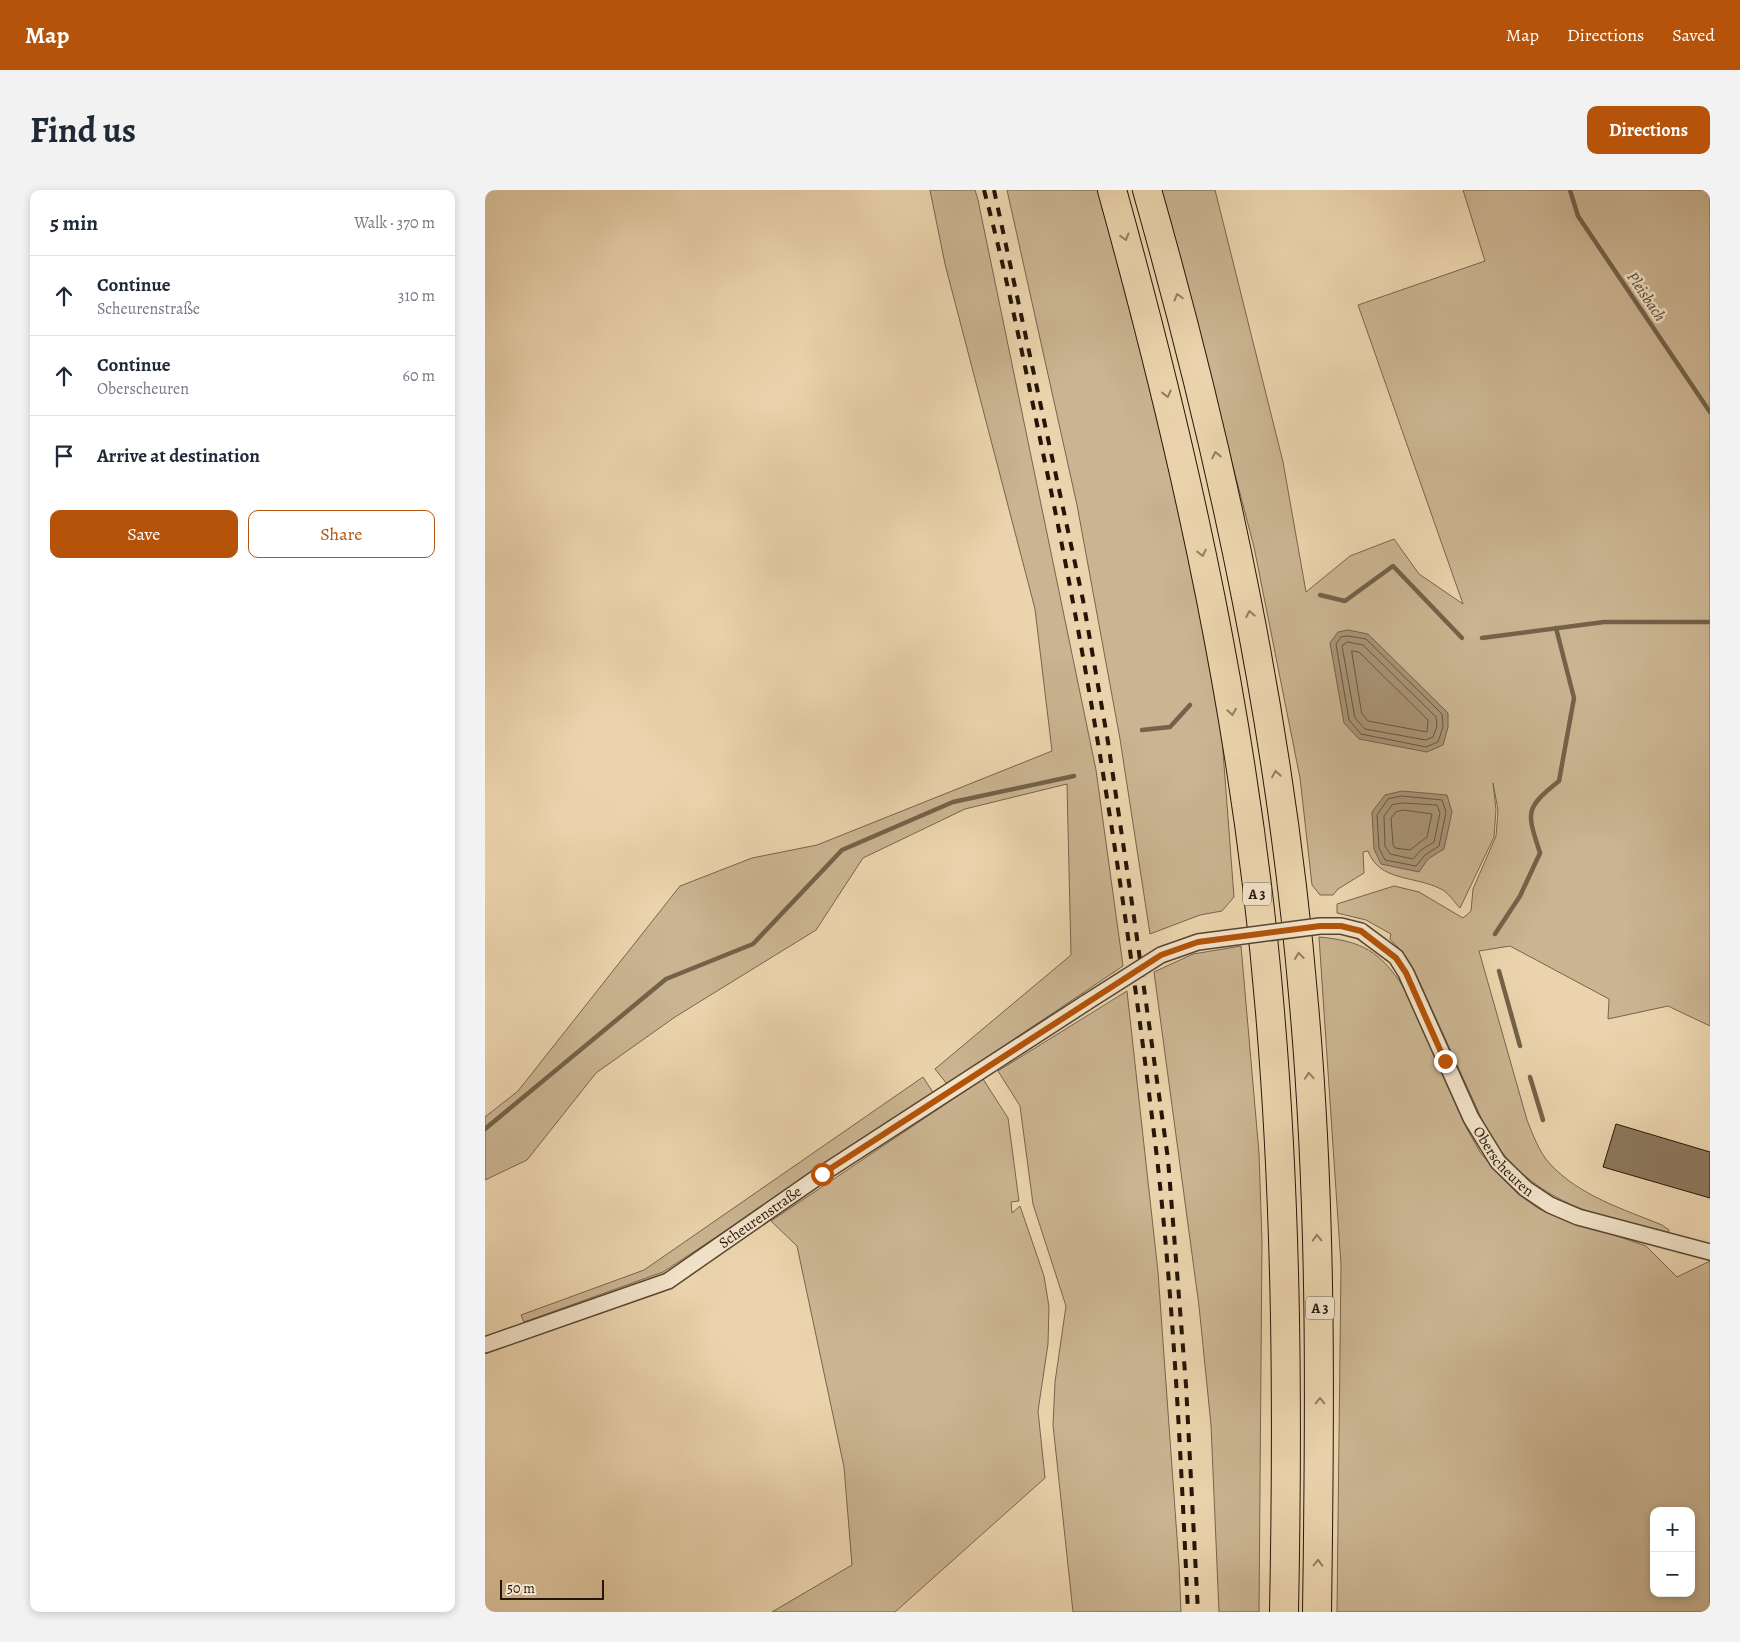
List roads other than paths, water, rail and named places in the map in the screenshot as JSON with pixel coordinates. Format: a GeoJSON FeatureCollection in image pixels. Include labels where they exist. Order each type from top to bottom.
{"type":"FeatureCollection","features":[{"type":"Feature","properties":{"kind":"highway","name":"A 3"},"geometry":{"type":"LineString","coordinates":[[1113,190],[1165,388],[1207,575],[1230,703],[1251,846],[1270,1010],[1281,1174],[1286,1319],[1284,1612]]}},
{"type":"Feature","properties":{"kind":"highway","name":"A 3"},"geometry":{"type":"LineString","coordinates":[[1147,190],[1182,312],[1239,560],[1265,697],[1284,823],[1304,1005],[1315,1171],[1320,1310],[1317,1612]]}},
{"type":"Feature","properties":{"kind":"street","name":"Scheurenstraße"},"geometry":{"type":"LineString","coordinates":[[485,1345],[668,1281],[822,1174],[1161,955],[1198,942],[1320,926],[1341,926],[1361,931],[1396,958]]}},
{"type":"Feature","properties":{"kind":"street","name":"Oberscheuren"},"geometry":{"type":"LineString","coordinates":[[1396,958],[1406,973],[1471,1118],[1498,1162],[1526,1189],[1550,1205],[1579,1217],[1710,1252]]}},
{"type":"Feature","properties":{"kind":"water"},"geometry":{"type":"Polygon","coordinates":[[[1348,630],[1368,634],[1448,713],[1448,727],[1443,745],[1427,752],[1359,739],[1344,723],[1330,643],[1338,632],[1348,630]]]}},
{"type":"Feature","properties":{"kind":"water"},"geometry":{"type":"Polygon","coordinates":[[[1402,791],[1447,795],[1452,812],[1444,849],[1428,859],[1419,872],[1381,864],[1374,849],[1372,812],[1385,795],[1402,791]]]}},
{"type":"Feature","properties":{"kind":"waterway","name":"Pleisbach"},"geometry":{"type":"LineString","coordinates":[[1570,190],[1578,216],[1710,412]]}},
{"type":"Feature","properties":{"kind":"waterway"},"geometry":{"type":"LineString","coordinates":[[1320,595],[1345,601],[1393,566],[1462,638]]}},
{"type":"Feature","properties":{"kind":"waterway"},"geometry":{"type":"LineString","coordinates":[[1482,638],[1604,622],[1710,622]]}},
{"type":"Feature","properties":{"kind":"waterway"},"geometry":{"type":"LineString","coordinates":[[1495,934],[1520,896],[1540,853],[1531,820],[1531,812],[1539,798],[1559,781],[1574,698],[1556,628]]}},
{"type":"Feature","properties":{"kind":"waterway"},"geometry":{"type":"LineString","coordinates":[[1142,730],[1170,727],[1190,705]]}},
{"type":"Feature","properties":{"kind":"waterway"},"geometry":{"type":"LineString","coordinates":[[485,1129],[666,979],[753,944],[842,850],[953,802],[1074,776]]}},
{"type":"Feature","properties":{"kind":"waterway"},"geometry":{"type":"LineString","coordinates":[[1499,971],[1520,1046]]}},
{"type":"Feature","properties":{"kind":"waterway"},"geometry":{"type":"LineString","coordinates":[[1530,1077],[1543,1120]]}},
{"type":"Feature","properties":{"kind":"railway"},"geometry":{"type":"LineString","coordinates":[[984,190],[1011,300],[1067,569],[1111,821],[1147,1074],[1163,1214],[1176,1385],[1188,1612]]}},
{"type":"Feature","properties":{"kind":"railway"},"geometry":{"type":"LineString","coordinates":[[994,190],[1083,600],[1108,742],[1133,910],[1168,1159],[1186,1385],[1198,1612]]}}]}
